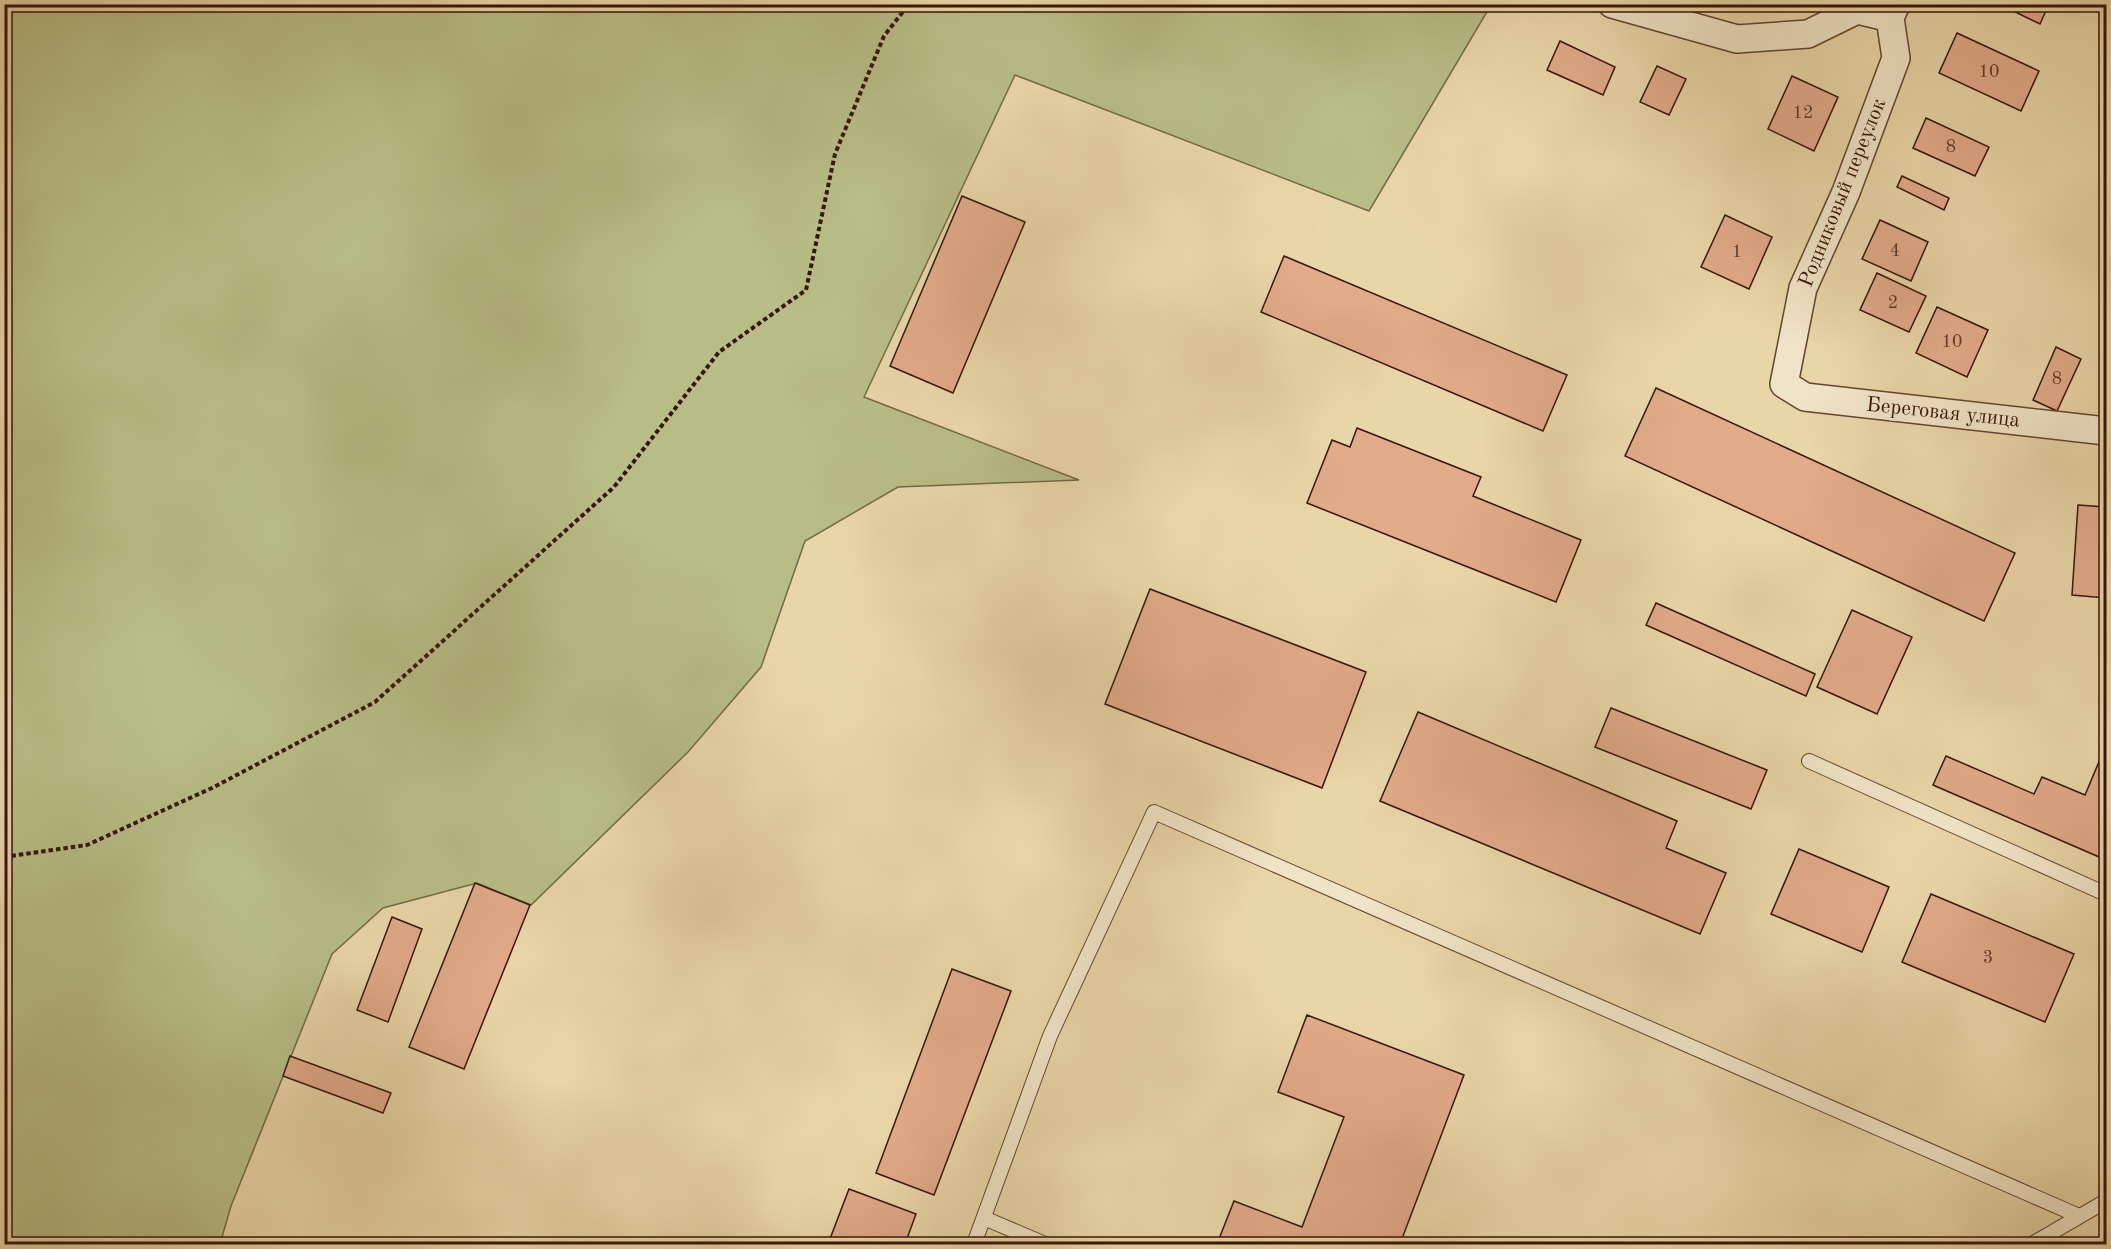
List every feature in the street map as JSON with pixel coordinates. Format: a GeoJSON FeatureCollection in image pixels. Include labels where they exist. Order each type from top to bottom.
{"type":"FeatureCollection","features":[{"type":"Feature","properties":{"kind":"street"},"geometry":{"type":"LineString","coordinates":[[1612,4],[1737,39],[1808,34],[1857,10],[1893,11]]}},
{"type":"Feature","properties":{"kind":"street","name":"Родниковый переулок"},"geometry":{"type":"LineString","coordinates":[[1784,384],[1803,288],[1846,192],[1896,58],[1893,11]]}},
{"type":"Feature","properties":{"kind":"street","name":"Береговая улица"},"geometry":{"type":"LineString","coordinates":[[1784,384],[1805,398],[2106,431]]}},
{"type":"Feature","properties":{"kind":"lane"},"geometry":{"type":"LineString","coordinates":[[1809,761],[2106,894]]}},
{"type":"Feature","properties":{"kind":"lane"},"geometry":{"type":"LineString","coordinates":[[974,1245],[1050,1036],[1154,812],[2079,1216]]}},
{"type":"Feature","properties":{"kind":"lane"},"geometry":{"type":"LineString","coordinates":[[2032,1245],[2106,1201]]}},
{"type":"Feature","properties":{"kind":"lane"},"geometry":{"type":"LineString","coordinates":[[984,1218],[1045,1245]]}},
{"type":"Feature","properties":{"kind":"path"},"geometry":{"type":"LineString","coordinates":[[4,857],[87,845],[212,788],[375,702],[614,487],[719,352],[806,290],[835,154],[884,36],[909,4]]}},
{"type":"Feature","properties":{"kind":"green space"},"geometry":{"type":"Polygon","coordinates":[[[5,5],[1491,5],[1369,211],[1015,75],[864,397],[1079,480],[898,487],[805,541],[761,667],[688,752],[531,905],[477,883],[383,908],[332,954],[231,1206],[220,1244],[5,1244],[5,5]]]}},
{"type":"Feature","properties":{"kind":"building"},"geometry":{"type":"Polygon","coordinates":[[[1999,4],[2049,4],[2040,24],[1999,4]]]}},
{"type":"Feature","properties":{"kind":"building"},"geometry":{"type":"Polygon","coordinates":[[[1957,33],[2039,71],[2021,111],[1939,73],[1957,33]]]}},
{"type":"Feature","properties":{"kind":"building"},"geometry":{"type":"Polygon","coordinates":[[[1560,41],[1615,67],[1603,95],[1547,70],[1560,41]]]}},
{"type":"Feature","properties":{"kind":"building"},"geometry":{"type":"Polygon","coordinates":[[[1657,66],[1686,79],[1669,115],[1640,102],[1657,66]]]}},
{"type":"Feature","properties":{"kind":"building"},"geometry":{"type":"Polygon","coordinates":[[[1792,76],[1838,97],[1814,151],[1768,129],[1792,76]]]}},
{"type":"Feature","properties":{"kind":"building"},"geometry":{"type":"Polygon","coordinates":[[[1926,118],[1989,147],[1975,176],[1913,148],[1926,118]]]}},
{"type":"Feature","properties":{"kind":"building"},"geometry":{"type":"Polygon","coordinates":[[[1902,176],[1949,198],[1944,210],[1897,187],[1902,176]]]}},
{"type":"Feature","properties":{"kind":"building"},"geometry":{"type":"Polygon","coordinates":[[[962,196],[1025,222],[953,393],[890,366],[962,196]]]}},
{"type":"Feature","properties":{"kind":"building"},"geometry":{"type":"Polygon","coordinates":[[[1725,215],[1772,237],[1749,289],[1701,267],[1725,215]]]}},
{"type":"Feature","properties":{"kind":"building"},"geometry":{"type":"Polygon","coordinates":[[[1880,220],[1928,242],[1911,281],[1862,259],[1880,220]]]}},
{"type":"Feature","properties":{"kind":"building"},"geometry":{"type":"Polygon","coordinates":[[[1284,256],[1567,375],[1543,431],[1261,312],[1284,256]]]}},
{"type":"Feature","properties":{"kind":"building"},"geometry":{"type":"Polygon","coordinates":[[[1877,273],[1926,296],[1909,332],[1860,310],[1877,273]]]}},
{"type":"Feature","properties":{"kind":"building"},"geometry":{"type":"Polygon","coordinates":[[[1937,307],[1988,330],[1967,377],[1916,353],[1937,307]]]}},
{"type":"Feature","properties":{"kind":"building"},"geometry":{"type":"Polygon","coordinates":[[[2056,347],[2081,359],[2057,411],[2033,400],[2056,347]]]}},
{"type":"Feature","properties":{"kind":"building"},"geometry":{"type":"Polygon","coordinates":[[[1656,388],[2015,553],[1984,621],[1625,456],[1656,388]]]}},
{"type":"Feature","properties":{"kind":"building"},"geometry":{"type":"Polygon","coordinates":[[[1357,428],[1481,477],[1473,496],[1581,540],[1556,602],[1307,503],[1332,440],[1350,447],[1357,428]]]}},
{"type":"Feature","properties":{"kind":"building"},"geometry":{"type":"Polygon","coordinates":[[[2078,505],[2106,507],[2106,598],[2072,595],[2078,505]]]}},
{"type":"Feature","properties":{"kind":"building"},"geometry":{"type":"Polygon","coordinates":[[[1150,589],[1366,672],[1322,788],[1105,704],[1150,589]]]}},
{"type":"Feature","properties":{"kind":"building"},"geometry":{"type":"Polygon","coordinates":[[[1656,603],[1815,674],[1806,696],[1646,625],[1656,603]]]}},
{"type":"Feature","properties":{"kind":"building"},"geometry":{"type":"Polygon","coordinates":[[[1852,610],[1912,637],[1877,714],[1817,687],[1852,610]]]}},
{"type":"Feature","properties":{"kind":"building"},"geometry":{"type":"Polygon","coordinates":[[[1611,708],[1767,770],[1751,809],[1595,747],[1611,708]]]}},
{"type":"Feature","properties":{"kind":"building"},"geometry":{"type":"Polygon","coordinates":[[[1418,712],[1677,821],[1666,848],[1726,873],[1700,934],[1380,801],[1418,712]]]}},
{"type":"Feature","properties":{"kind":"building"},"geometry":{"type":"Polygon","coordinates":[[[2106,745],[2106,860],[1933,785],[1946,756],[2034,794],[2042,777],[2085,795],[2106,745]]]}},
{"type":"Feature","properties":{"kind":"building"},"geometry":{"type":"Polygon","coordinates":[[[1799,849],[1889,887],[1862,952],[1771,914],[1799,849]]]}},
{"type":"Feature","properties":{"kind":"building"},"geometry":{"type":"Polygon","coordinates":[[[475,883],[530,905],[464,1069],[409,1047],[475,883]]]}},
{"type":"Feature","properties":{"kind":"building"},"geometry":{"type":"Polygon","coordinates":[[[1931,894],[2074,954],[2045,1022],[1902,962],[1931,894]]]}},
{"type":"Feature","properties":{"kind":"building"},"geometry":{"type":"Polygon","coordinates":[[[392,917],[422,929],[388,1022],[357,1010],[392,917]]]}},
{"type":"Feature","properties":{"kind":"building"},"geometry":{"type":"Polygon","coordinates":[[[952,969],[1011,991],[934,1195],[876,1173],[952,969]]]}},
{"type":"Feature","properties":{"kind":"building"},"geometry":{"type":"Polygon","coordinates":[[[1307,1015],[1464,1075],[1400,1244],[1217,1244],[1234,1201],[1302,1227],[1344,1117],[1278,1092],[1307,1015]]]}},
{"type":"Feature","properties":{"kind":"building"},"geometry":{"type":"Polygon","coordinates":[[[290,1056],[391,1093],[383,1113],[283,1076],[290,1056]]]}},
{"type":"Feature","properties":{"kind":"building"},"geometry":{"type":"Polygon","coordinates":[[[849,1189],[916,1214],[905,1244],[828,1244],[849,1189]]]}}]}
